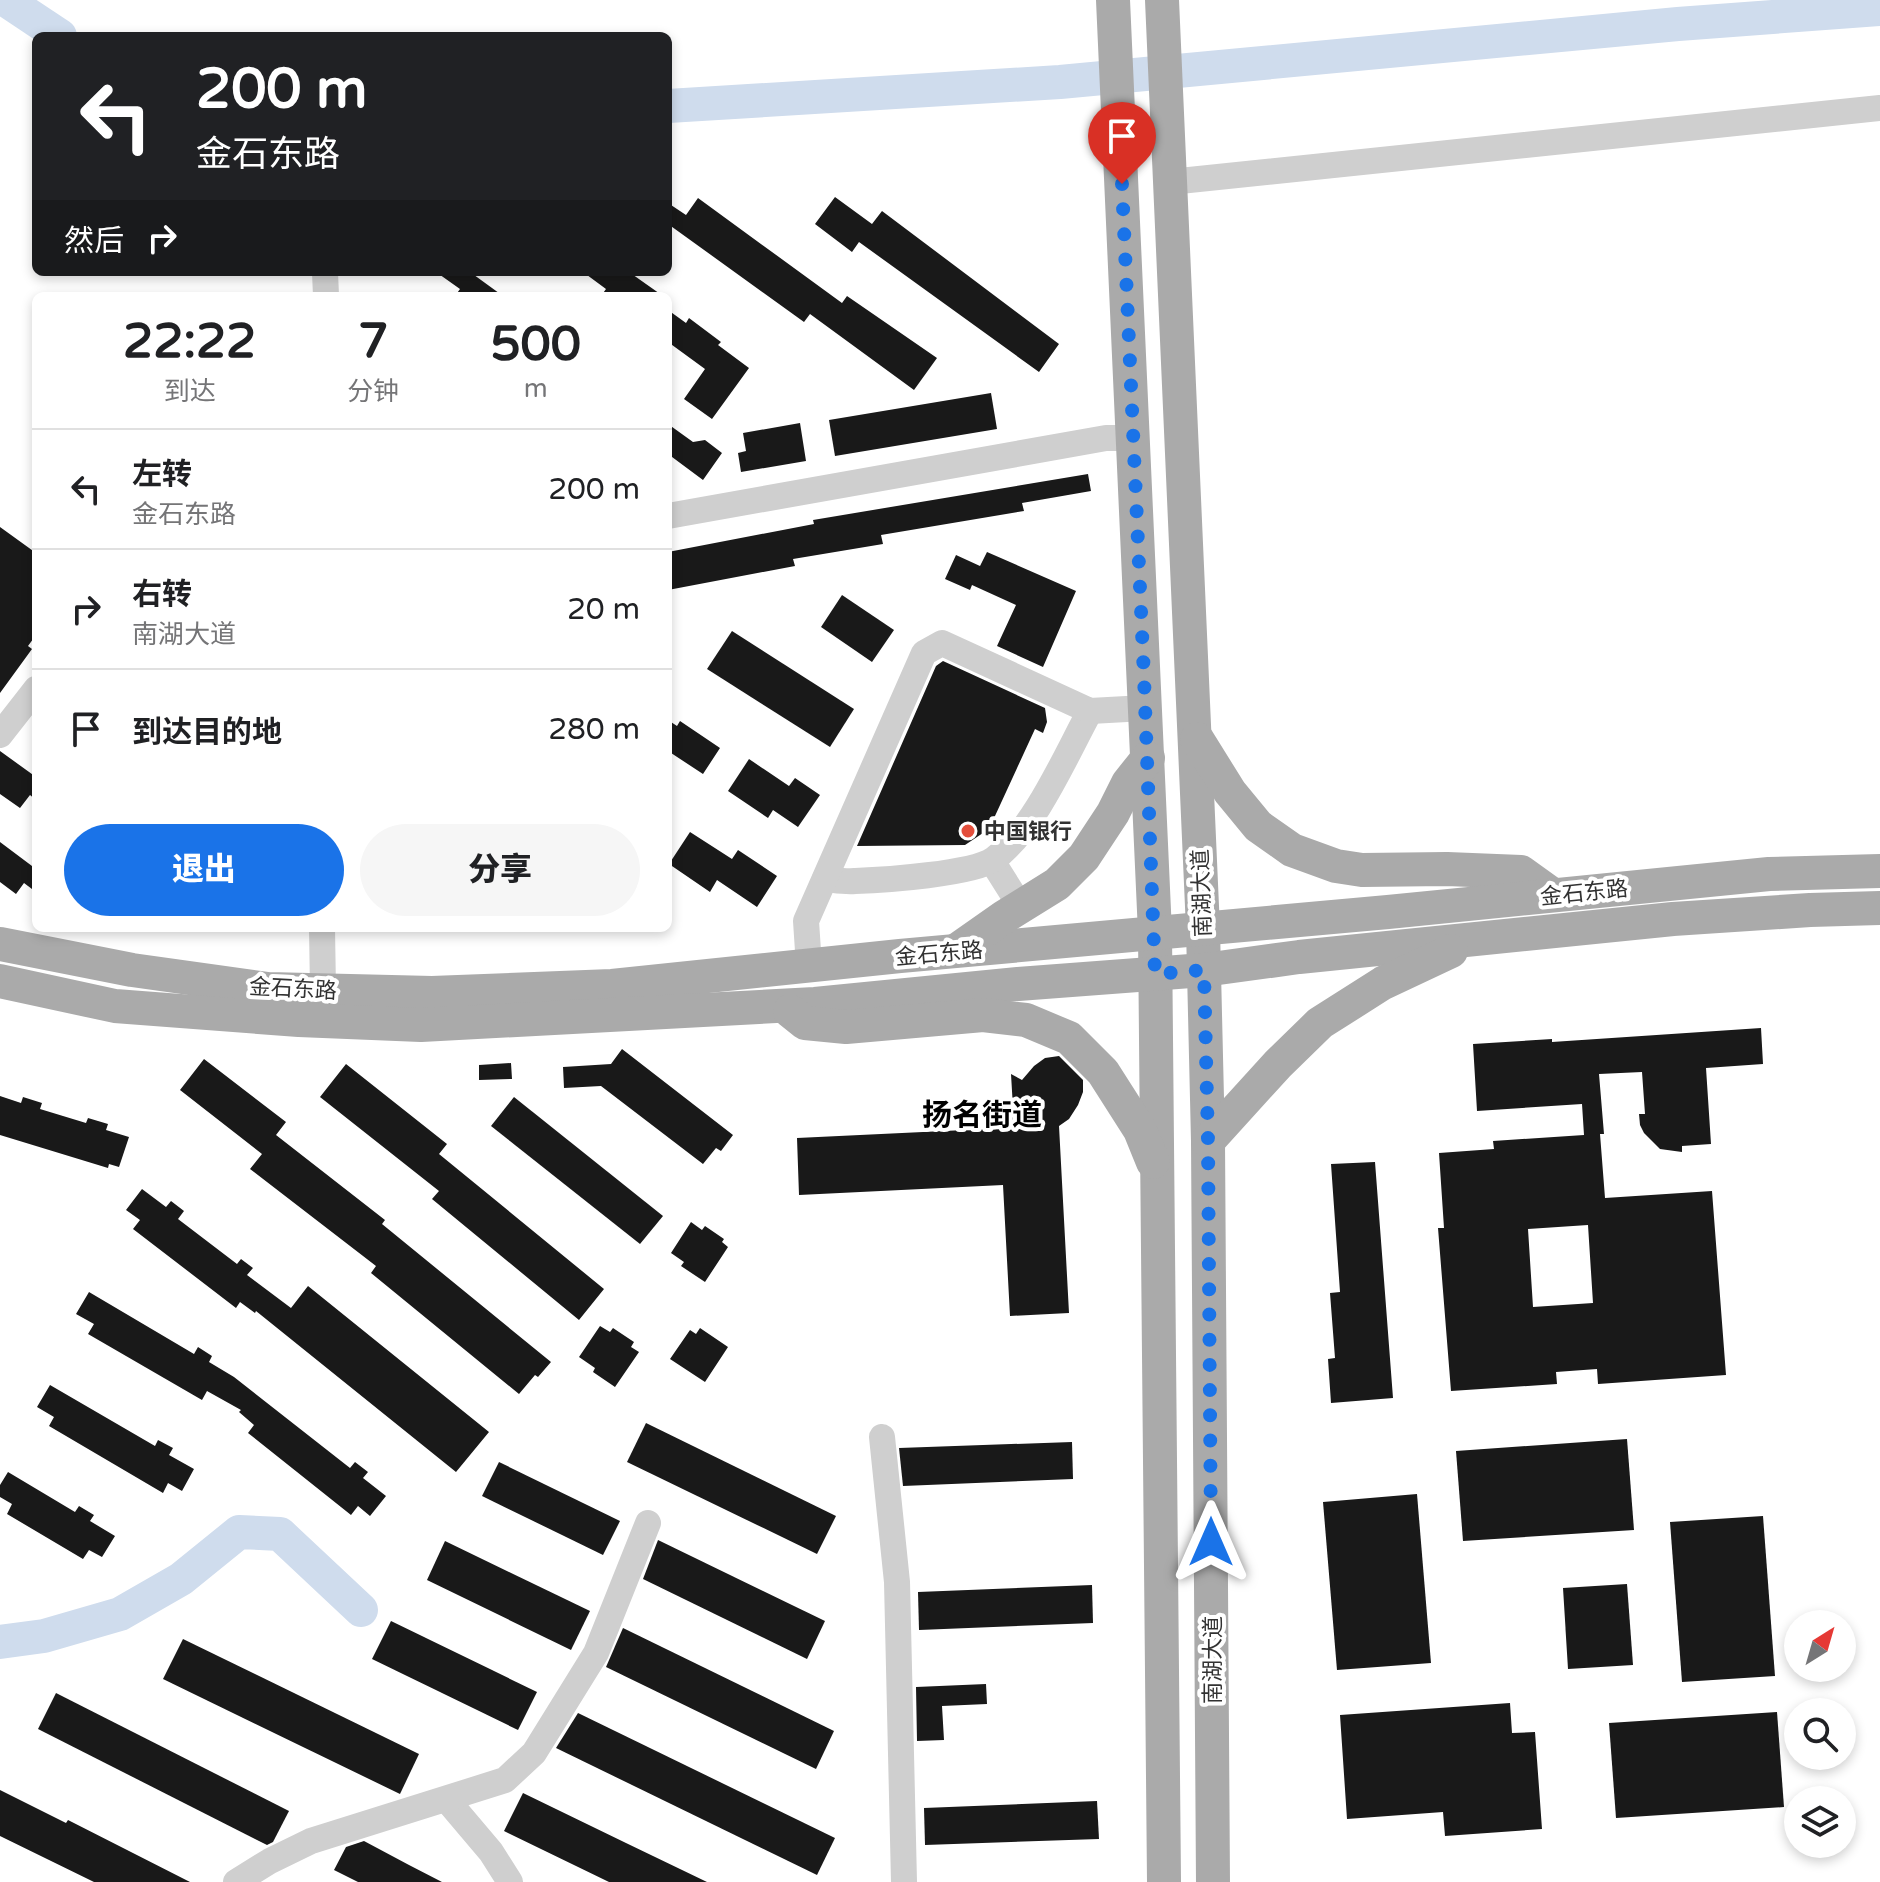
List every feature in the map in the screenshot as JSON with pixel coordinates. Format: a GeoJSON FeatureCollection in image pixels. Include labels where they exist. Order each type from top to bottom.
{"type":"FeatureCollection","features":[{"type":"Feature","properties":{"kind":"main road"},"geometry":{"type":"LineString","coordinates":[[1113,0],[1155,933],[1164,1882]]}},
{"type":"Feature","properties":{"kind":"main road","name":"南湖大道"},"geometry":{"type":"LineString","coordinates":[[1162,0],[1203,929],[1208,1141],[1213,1882]]}},
{"type":"Feature","properties":{"kind":"main road"},"geometry":{"type":"LineString","coordinates":[[1195,735],[1230,792],[1258,826],[1292,850],[1336,866],[1362,870],[1521,872],[1553,895]]}},
{"type":"Feature","properties":{"kind":"main road"},"geometry":{"type":"LineString","coordinates":[[956,951],[1057,884],[1084,857],[1113,813],[1128,783],[1148,758]]}},
{"type":"Feature","properties":{"kind":"main road","name":"金石东路"},"geometry":{"type":"LineString","coordinates":[[0,944],[147,973],[268,989],[432,993],[612,986],[1769,874],[1880,871]]}},
{"type":"Feature","properties":{"kind":"main road","name":"金石东路"},"geometry":{"type":"LineString","coordinates":[[0,981],[115,1006],[299,1020],[421,1025],[784,1005],[1204,970],[1299,957],[1673,919],[1880,908]]}},
{"type":"Feature","properties":{"kind":"main road"},"geometry":{"type":"LineString","coordinates":[[1208,1141],[1320,1023],[1383,983],[1480,939]]}},
{"type":"Feature","properties":{"kind":"main road"},"geometry":{"type":"LineString","coordinates":[[784,1005],[805,1023],[846,1027],[983,1015],[1026,1020],[1069,1038],[1103,1072],[1116,1091],[1140,1130],[1157,1173]]}},
{"type":"Feature","properties":{"kind":"street"},"geometry":{"type":"LineString","coordinates":[[1170,182],[1880,108]]}},
{"type":"Feature","properties":{"kind":"street"},"geometry":{"type":"LineString","coordinates":[[672,515],[1106,438],[1134,438]]}},
{"type":"Feature","properties":{"kind":"street"},"geometry":{"type":"LineString","coordinates":[[809,966],[806,921],[924,653],[942,643],[1090,711],[1145,708]]}},
{"type":"Feature","properties":{"kind":"street"},"geometry":{"type":"LineString","coordinates":[[0,735],[32,694]]}},
{"type":"Feature","properties":{"kind":"street"},"geometry":{"type":"LineString","coordinates":[[825,879],[853,882],[962,871],[992,861],[1014,840],[1041,803],[1090,711]]}},
{"type":"Feature","properties":{"kind":"street"},"geometry":{"type":"LineString","coordinates":[[992,861],[1021,907]]}},
{"type":"Feature","properties":{"kind":"street"},"geometry":{"type":"LineString","coordinates":[[322,932],[323,990]]}},
{"type":"Feature","properties":{"kind":"street"},"geometry":{"type":"LineString","coordinates":[[882,1437],[897,1582],[904,1882]]}},
{"type":"Feature","properties":{"kind":"street"},"geometry":{"type":"LineString","coordinates":[[236,1882],[311,1841],[505,1780],[534,1753],[596,1653],[648,1523]]}},
{"type":"Feature","properties":{"kind":"street"},"geometry":{"type":"LineString","coordinates":[[447,1800],[491,1852],[510,1882]]}},
{"type":"Feature","properties":{"kind":"building"},"geometry":{"type":"Polygon","coordinates":[[[835,197],[872,224],[882,211],[1059,344],[1039,372],[859,242],[852,252],[815,224],[835,197]]]}},
{"type":"Feature","properties":{"kind":"building"},"geometry":{"type":"Polygon","coordinates":[[[698,198],[842,303],[847,296],[937,358],[914,390],[810,314],[804,322],[672,227],[672,206],[686,215],[698,198]]]}},
{"type":"Feature","properties":{"kind":"building"},"geometry":{"type":"Polygon","coordinates":[[[442,276],[476,276],[498,292],[458,292],[460,289],[442,276]]]}},
{"type":"Feature","properties":{"kind":"building"},"geometry":{"type":"Polygon","coordinates":[[[588,276],[635,276],[657,292],[604,292],[606,289],[588,276]]]}},
{"type":"Feature","properties":{"kind":"building"},"geometry":{"type":"Polygon","coordinates":[[[672,313],[686,323],[689,318],[749,368],[712,419],[684,399],[705,369],[672,345],[672,313]]]}},
{"type":"Feature","properties":{"kind":"building"},"geometry":{"type":"Polygon","coordinates":[[[991,393],[997,429],[835,456],[829,420],[991,393]]]}},
{"type":"Feature","properties":{"kind":"building"},"geometry":{"type":"Polygon","coordinates":[[[800,423],[806,461],[741,472],[738,453],[746,451],[743,433],[800,423]]]}},
{"type":"Feature","properties":{"kind":"building"},"geometry":{"type":"Polygon","coordinates":[[[672,427],[693,442],[705,440],[722,453],[703,480],[672,457],[672,427]]]}},
{"type":"Feature","properties":{"kind":"building"},"geometry":{"type":"Polygon","coordinates":[[[1088,474],[1091,491],[1022,503],[1024,511],[881,535],[883,544],[793,559],[795,566],[672,589],[672,551],[814,524],[813,520],[1088,474]]]}},
{"type":"Feature","properties":{"kind":"building"},"geometry":{"type":"Polygon","coordinates":[[[0,527],[32,550],[32,640],[28,646],[32,649],[0,693],[0,527]]]}},
{"type":"Feature","properties":{"kind":"building"},"geometry":{"type":"Polygon","coordinates":[[[987,552],[1076,591],[1043,667],[997,646],[1016,605],[972,585],[970,590],[945,579],[956,555],[980,566],[987,552]]]}},
{"type":"Feature","properties":{"kind":"building"},"geometry":{"type":"Polygon","coordinates":[[[842,595],[894,630],[872,662],[821,627],[842,595]]]}},
{"type":"Feature","properties":{"kind":"building"},"geometry":{"type":"Polygon","coordinates":[[[732,631],[854,709],[830,747],[707,669],[732,631]]]}},
{"type":"Feature","properties":{"kind":"building"},"geometry":{"type":"Polygon","coordinates":[[[943,661],[1045,708],[1047,722],[1043,733],[1035,729],[989,829],[965,845],[857,846],[936,666],[943,661]]]}},
{"type":"Feature","properties":{"kind":"building"},"geometry":{"type":"Polygon","coordinates":[[[680,721],[720,748],[703,774],[672,754],[672,723],[677,726],[680,721]]]}},
{"type":"Feature","properties":{"kind":"building"},"geometry":{"type":"Polygon","coordinates":[[[0,751],[32,774],[32,797],[30,795],[20,808],[0,794],[0,751]]]}},
{"type":"Feature","properties":{"kind":"building"},"geometry":{"type":"Polygon","coordinates":[[[749,759],[789,786],[795,778],[820,795],[798,827],[773,810],[768,818],[728,791],[749,759]]]}},
{"type":"Feature","properties":{"kind":"building"},"geometry":{"type":"Polygon","coordinates":[[[690,832],[732,859],[738,850],[777,876],[757,907],[717,880],[710,892],[672,866],[672,859],[690,832]]]}},
{"type":"Feature","properties":{"kind":"building"},"geometry":{"type":"Polygon","coordinates":[[[0,842],[32,866],[32,889],[24,883],[16,894],[0,882],[0,842]]]}},
{"type":"Feature","properties":{"kind":"building"},"geometry":{"type":"Polygon","coordinates":[[[1761,1028],[1763,1064],[1706,1068],[1711,1144],[1682,1146],[1682,1152],[1660,1149],[1640,1125],[1639,1114],[1645,1114],[1642,1072],[1599,1074],[1605,1198],[1712,1191],[1726,1375],[1598,1384],[1597,1369],[1556,1372],[1557,1384],[1451,1391],[1438,1228],[1444,1228],[1439,1153],[1494,1149],[1493,1141],[1584,1135],[1582,1104],[1477,1111],[1473,1044],[1552,1039],[1552,1042],[1761,1028]],[[1588,1225],[1528,1229],[1533,1307],[1593,1303],[1588,1225]]]}},
{"type":"Feature","properties":{"kind":"building"},"geometry":{"type":"Polygon","coordinates":[[[622,1049],[733,1135],[721,1151],[716,1148],[703,1164],[601,1086],[564,1088],[563,1067],[611,1064],[622,1049]]]}},
{"type":"Feature","properties":{"kind":"building"},"geometry":{"type":"Polygon","coordinates":[[[1059,1056],[1083,1080],[1078,1105],[1069,1119],[1059,1126],[1069,1313],[1010,1316],[1003,1185],[799,1195],[797,1138],[1007,1128],[1005,1109],[1013,1108],[1011,1074],[1022,1080],[1045,1058],[1059,1056]]]}},
{"type":"Feature","properties":{"kind":"building"},"geometry":{"type":"Polygon","coordinates":[[[204,1059],[286,1122],[276,1135],[385,1220],[382,1224],[551,1362],[538,1377],[535,1375],[519,1394],[371,1273],[376,1266],[250,1169],[262,1154],[180,1090],[204,1059]]]}},
{"type":"Feature","properties":{"kind":"building"},"geometry":{"type":"Polygon","coordinates":[[[511,1063],[512,1079],[479,1080],[479,1065],[511,1063]]]}},
{"type":"Feature","properties":{"kind":"building"},"geometry":{"type":"Polygon","coordinates":[[[346,1064],[447,1144],[439,1154],[604,1289],[579,1320],[432,1199],[439,1191],[320,1097],[346,1064]]]}},
{"type":"Feature","properties":{"kind":"building"},"geometry":{"type":"Polygon","coordinates":[[[0,1096],[21,1103],[23,1097],[42,1103],[40,1109],[86,1123],[88,1118],[108,1124],[106,1130],[129,1137],[119,1167],[109,1164],[108,1168],[0,1135],[0,1096]]]}},
{"type":"Feature","properties":{"kind":"building"},"geometry":{"type":"Polygon","coordinates":[[[514,1097],[663,1216],[640,1244],[491,1126],[514,1097]]]}},
{"type":"Feature","properties":{"kind":"building"},"geometry":{"type":"Polygon","coordinates":[[[1375,1162],[1393,1398],[1331,1403],[1328,1359],[1335,1358],[1330,1293],[1340,1292],[1331,1164],[1375,1162]]]}},
{"type":"Feature","properties":{"kind":"building"},"geometry":{"type":"Polygon","coordinates":[[[142,1189],[166,1207],[171,1201],[184,1211],[178,1219],[237,1264],[241,1259],[253,1268],[247,1275],[291,1308],[308,1286],[489,1432],[456,1472],[256,1311],[240,1302],[236,1308],[133,1229],[140,1220],[126,1210],[142,1189]]]}},
{"type":"Feature","properties":{"kind":"building"},"geometry":{"type":"Polygon","coordinates":[[[691,1222],[702,1230],[705,1226],[724,1239],[722,1242],[728,1247],[705,1282],[681,1266],[684,1262],[671,1253],[691,1222]]]}},
{"type":"Feature","properties":{"kind":"building"},"geometry":{"type":"Polygon","coordinates":[[[89,1292],[194,1354],[198,1347],[212,1356],[209,1362],[234,1377],[350,1468],[355,1462],[368,1472],[363,1478],[386,1496],[370,1516],[358,1506],[351,1515],[248,1433],[254,1425],[239,1412],[241,1410],[207,1391],[202,1400],[88,1334],[94,1324],[76,1314],[89,1292]]]}},
{"type":"Feature","properties":{"kind":"building"},"geometry":{"type":"Polygon","coordinates":[[[600,1326],[610,1332],[613,1328],[634,1342],[631,1347],[639,1352],[615,1387],[593,1372],[595,1368],[579,1357],[600,1326]]]}},
{"type":"Feature","properties":{"kind":"building"},"geometry":{"type":"Polygon","coordinates":[[[700,1328],[728,1347],[705,1382],[670,1359],[690,1330],[696,1334],[700,1328]]]}},
{"type":"Feature","properties":{"kind":"building"},"geometry":{"type":"Polygon","coordinates":[[[50,1385],[155,1446],[158,1440],[173,1448],[169,1455],[194,1469],[182,1491],[168,1483],[163,1493],[49,1426],[54,1417],[37,1407],[50,1385]]]}},
{"type":"Feature","properties":{"kind":"building"},"geometry":{"type":"Polygon","coordinates":[[[646,1423],[836,1516],[817,1554],[627,1462],[646,1423]]]}},
{"type":"Feature","properties":{"kind":"building"},"geometry":{"type":"Polygon","coordinates":[[[1627,1439],[1634,1530],[1463,1541],[1456,1451],[1627,1439]]]}},
{"type":"Feature","properties":{"kind":"building"},"geometry":{"type":"Polygon","coordinates":[[[1072,1442],[1073,1479],[903,1486],[899,1448],[1072,1442]]]}},
{"type":"Feature","properties":{"kind":"building"},"geometry":{"type":"Polygon","coordinates":[[[499,1462],[620,1521],[603,1555],[482,1496],[499,1462]]]}},
{"type":"Feature","properties":{"kind":"building"},"geometry":{"type":"Polygon","coordinates":[[[8,1472],[75,1512],[79,1506],[94,1515],[90,1521],[115,1536],[102,1557],[89,1550],[83,1559],[7,1514],[12,1504],[0,1497],[0,1485],[8,1472]]]}},
{"type":"Feature","properties":{"kind":"building"},"geometry":{"type":"Polygon","coordinates":[[[1417,1494],[1431,1663],[1337,1670],[1323,1502],[1417,1494]]]}},
{"type":"Feature","properties":{"kind":"building"},"geometry":{"type":"Polygon","coordinates":[[[1763,1516],[1775,1676],[1682,1682],[1670,1522],[1763,1516]]]}},
{"type":"Feature","properties":{"kind":"building"},"geometry":{"type":"Polygon","coordinates":[[[658,1540],[825,1621],[807,1659],[643,1579],[658,1540]]]}},
{"type":"Feature","properties":{"kind":"building"},"geometry":{"type":"Polygon","coordinates":[[[445,1541],[590,1611],[571,1650],[427,1580],[445,1541]]]}},
{"type":"Feature","properties":{"kind":"building"},"geometry":{"type":"Polygon","coordinates":[[[1627,1584],[1633,1665],[1568,1669],[1563,1588],[1627,1584]]]}},
{"type":"Feature","properties":{"kind":"building"},"geometry":{"type":"Polygon","coordinates":[[[1092,1585],[1093,1623],[919,1630],[918,1592],[1092,1585]]]}},
{"type":"Feature","properties":{"kind":"building"},"geometry":{"type":"Polygon","coordinates":[[[391,1621],[537,1692],[518,1730],[372,1659],[391,1621]]]}},
{"type":"Feature","properties":{"kind":"building"},"geometry":{"type":"Polygon","coordinates":[[[623,1628],[834,1731],[816,1769],[606,1667],[623,1628]]]}},
{"type":"Feature","properties":{"kind":"building"},"geometry":{"type":"Polygon","coordinates":[[[183,1639],[419,1754],[400,1794],[163,1679],[183,1639]]]}},
{"type":"Feature","properties":{"kind":"building"},"geometry":{"type":"Polygon","coordinates":[[[986,1684],[987,1704],[942,1706],[944,1740],[917,1741],[916,1687],[986,1684]]]}},
{"type":"Feature","properties":{"kind":"building"},"geometry":{"type":"Polygon","coordinates":[[[56,1693],[289,1811],[273,1842],[267,1845],[38,1729],[56,1693]]]}},
{"type":"Feature","properties":{"kind":"building"},"geometry":{"type":"Polygon","coordinates":[[[1510,1703],[1512,1733],[1535,1732],[1542,1829],[1445,1836],[1443,1812],[1347,1819],[1340,1715],[1510,1703]]]}},
{"type":"Feature","properties":{"kind":"building"},"geometry":{"type":"Polygon","coordinates":[[[1777,1712],[1784,1807],[1616,1818],[1609,1723],[1777,1712]]]}},
{"type":"Feature","properties":{"kind":"building"},"geometry":{"type":"Polygon","coordinates":[[[578,1713],[835,1838],[817,1875],[556,1748],[578,1713]]]}},
{"type":"Feature","properties":{"kind":"building"},"geometry":{"type":"Polygon","coordinates":[[[0,1790],[66,1823],[68,1820],[190,1882],[94,1882],[0,1836],[0,1790]]]}},
{"type":"Feature","properties":{"kind":"building"},"geometry":{"type":"Polygon","coordinates":[[[523,1793],[707,1882],[609,1882],[504,1831],[523,1793]]]}},
{"type":"Feature","properties":{"kind":"building"},"geometry":{"type":"Polygon","coordinates":[[[1097,1801],[1099,1839],[925,1845],[924,1808],[1097,1801]]]}},
{"type":"Feature","properties":{"kind":"building"},"geometry":{"type":"Polygon","coordinates":[[[364,1841],[442,1882],[358,1882],[334,1870],[346,1847],[364,1841]]]}},
{"type":"Feature","properties":{"kind":"waterway"},"geometry":{"type":"LineString","coordinates":[[6,0],[54,32]]}},
{"type":"Feature","properties":{"kind":"waterway"},"geometry":{"type":"LineString","coordinates":[[672,106],[1060,82],[1678,24],[1880,9]]}},
{"type":"Feature","properties":{"kind":"waterway"},"geometry":{"type":"LineString","coordinates":[[0,1642],[44,1636],[120,1614],[181,1579],[239,1532],[280,1534],[361,1610]]}},
{"type":"Feature","properties":{"kind":"place","name":"中国银行"},"geometry":{"type":"Point","coordinates":[968,831]}},
{"type":"Feature","properties":{"kind":"district","name":"扬名街道"},"geometry":{"type":"Point","coordinates":[982,1115]}},
{"type":"Feature","properties":{"kind":"route"},"geometry":{"type":"LineString","coordinates":[[1122,184],[1155,974],[1204,970],[1211,1542]]}}]}
